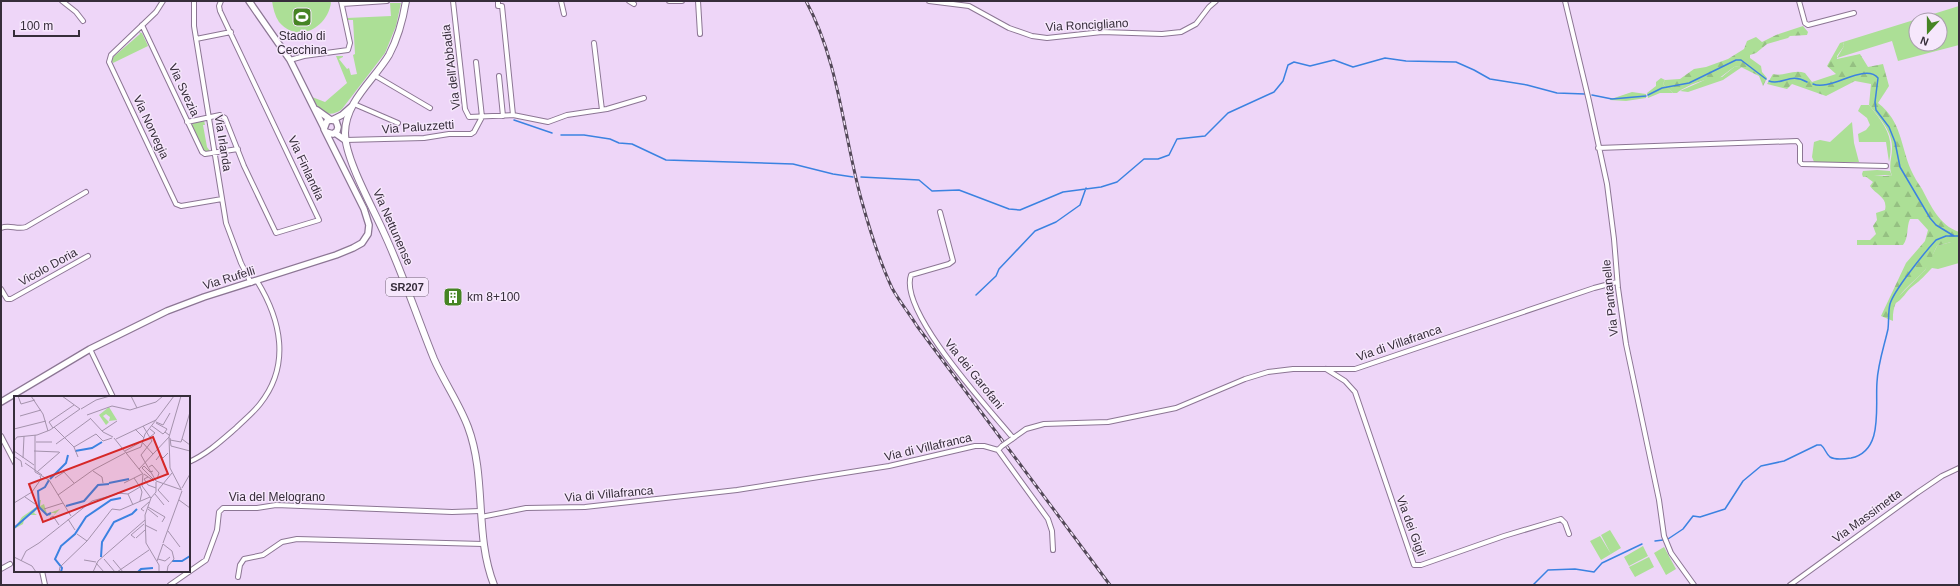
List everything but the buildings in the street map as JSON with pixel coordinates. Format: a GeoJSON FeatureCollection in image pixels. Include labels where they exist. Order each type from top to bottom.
{"type":"FeatureCollection","features":[{"type":"Feature","properties":{"kind":"main road","name":"Via Nettunense"},"geometry":{"type":"LineString","coordinates":[[406,1],[396,41],[354,104],[346,126],[345,140],[354,165],[396,258],[434,358],[468,429],[476,464],[483,544],[494,585]]}},
{"type":"Feature","properties":{"kind":"street"},"geometry":{"type":"LineString","coordinates":[[62,1],[76,12],[83,21]]}},
{"type":"Feature","properties":{"kind":"street"},"geometry":{"type":"LineString","coordinates":[[142,25],[156,12],[163,1]]}},
{"type":"Feature","properties":{"kind":"street","name":"Via Irlanda"},"geometry":{"type":"LineString","coordinates":[[190,461],[214,447],[254,411],[265,396],[274,379],[279,356],[279,332],[269,302],[254,282],[229,232],[208,118],[196,39],[193,18],[194,1]]}},
{"type":"Feature","properties":{"kind":"street","name":"Via Finlandia"},"geometry":{"type":"LineString","coordinates":[[208,118],[220,116],[225,118],[276,233],[319,220],[220,10],[221,1]]}},
{"type":"Feature","properties":{"kind":"street","name":"Via Rufelli"},"geometry":{"type":"LineString","coordinates":[[1,402],[90,349],[182,305],[352,249],[362,243],[367,237],[369,230],[368,219],[333,143],[290,60],[249,1]]}},
{"type":"Feature","properties":{"kind":"street"},"geometry":{"type":"LineString","coordinates":[[290,60],[304,56],[343,52],[348,50],[350,44],[342,3],[387,1]]}},
{"type":"Feature","properties":{"kind":"street","name":"Via dell'Abbadia"},"geometry":{"type":"LineString","coordinates":[[453,1],[465,109],[470,117],[482,117]]}},
{"type":"Feature","properties":{"kind":"street"},"geometry":{"type":"LineString","coordinates":[[498,1],[498,6],[502,6],[513,115]]}},
{"type":"Feature","properties":{"kind":"street"},"geometry":{"type":"LineString","coordinates":[[561,1],[564,14]]}},
{"type":"Feature","properties":{"kind":"street"},"geometry":{"type":"LineString","coordinates":[[629,1],[634,4]]}},
{"type":"Feature","properties":{"kind":"street"},"geometry":{"type":"LineString","coordinates":[[669,1],[682,1]]}},
{"type":"Feature","properties":{"kind":"street"},"geometry":{"type":"LineString","coordinates":[[698,1],[700,34]]}},
{"type":"Feature","properties":{"kind":"street","name":"Via Roncigliano"},"geometry":{"type":"LineString","coordinates":[[929,1],[969,6],[1009,28],[1032,36],[1047,38],[1097,32],[1162,34],[1181,32],[1196,24],[1209,7],[1216,1]]}},
{"type":"Feature","properties":{"kind":"street","name":"Via Pantanelle"},"geometry":{"type":"LineString","coordinates":[[1565,1],[1590,101],[1610,207],[1617,282],[1626,344],[1659,500],[1665,538],[1671,553],[1694,585]]}},
{"type":"Feature","properties":{"kind":"street"},"geometry":{"type":"LineString","coordinates":[[1799,1],[1805,24],[1808,25],[1854,13]]}},
{"type":"Feature","properties":{"kind":"street","name":"Via Svezia"},"geometry":{"type":"LineString","coordinates":[[142,25],[202,152],[205,154],[214,152]]}},
{"type":"Feature","properties":{"kind":"street","name":"Via Norvegia"},"geometry":{"type":"LineString","coordinates":[[142,25],[110,54],[109,62],[176,204],[181,206],[222,199]]}},
{"type":"Feature","properties":{"kind":"street"},"geometry":{"type":"LineString","coordinates":[[196,39],[230,32]]}},
{"type":"Feature","properties":{"kind":"street"},"geometry":{"type":"LineString","coordinates":[[594,43],[602,110]]}},
{"type":"Feature","properties":{"kind":"street"},"geometry":{"type":"LineString","coordinates":[[476,62],[482,117],[513,115],[546,122],[567,115],[602,110],[644,98]]}},
{"type":"Feature","properties":{"kind":"street"},"geometry":{"type":"LineString","coordinates":[[374,75],[430,108]]}},
{"type":"Feature","properties":{"kind":"street"},"geometry":{"type":"LineString","coordinates":[[499,76],[503,116]]}},
{"type":"Feature","properties":{"kind":"street"},"geometry":{"type":"LineString","coordinates":[[345,140],[336,132],[325,130],[327,121],[342,115],[354,104],[398,123]]}},
{"type":"Feature","properties":{"kind":"street"},"geometry":{"type":"LineString","coordinates":[[313,107],[321,114],[346,126]]}},
{"type":"Feature","properties":{"kind":"street","name":"Via Paluzzetti"},"geometry":{"type":"LineString","coordinates":[[345,140],[424,138],[449,134],[471,134],[474,132],[482,117]]}},
{"type":"Feature","properties":{"kind":"street"},"geometry":{"type":"LineString","coordinates":[[187,122],[208,118]]}},
{"type":"Feature","properties":{"kind":"street"},"geometry":{"type":"LineString","coordinates":[[332,120],[338,125],[333,143]]}},
{"type":"Feature","properties":{"kind":"street"},"geometry":{"type":"LineString","coordinates":[[336,132],[346,126]]}},
{"type":"Feature","properties":{"kind":"street"},"geometry":{"type":"LineString","coordinates":[[1598,148],[1797,141],[1800,145],[1800,162],[1802,164],[1886,166]]}},
{"type":"Feature","properties":{"kind":"street"},"geometry":{"type":"LineString","coordinates":[[214,152],[238,149]]}},
{"type":"Feature","properties":{"kind":"street"},"geometry":{"type":"LineString","coordinates":[[1,228],[6,226],[18,228],[26,227],[86,192]]}},
{"type":"Feature","properties":{"kind":"street","name":"Via dei Garofani"},"geometry":{"type":"LineString","coordinates":[[940,212],[953,261],[949,264],[912,274],[910,284],[915,302],[922,319],[944,355],[1013,438]]}},
{"type":"Feature","properties":{"kind":"street","name":"Vicolo Doria"},"geometry":{"type":"LineString","coordinates":[[1,289],[7,299],[11,299],[88,256]]}},
{"type":"Feature","properties":{"kind":"street","name":"Via di Villafranca"},"geometry":{"type":"LineString","coordinates":[[480,514],[526,508],[585,507],[737,490],[882,467],[977,446],[998,450],[1026,430],[1044,424],[1108,422],[1176,408],[1245,379],[1268,372],[1285,369],[1355,369],[1594,288],[1617,282]]}},
{"type":"Feature","properties":{"kind":"street"},"geometry":{"type":"LineString","coordinates":[[90,349],[113,396]]}},
{"type":"Feature","properties":{"kind":"street","name":"Via dei Gigli"},"geometry":{"type":"LineString","coordinates":[[1324,368],[1345,381],[1355,392],[1414,565],[1421,565],[1509,534],[1561,519],[1565,522],[1569,534]]}},
{"type":"Feature","properties":{"kind":"street"},"geometry":{"type":"LineString","coordinates":[[1,436],[14,461]]}},
{"type":"Feature","properties":{"kind":"street"},"geometry":{"type":"LineString","coordinates":[[998,450],[1048,519],[1052,531],[1053,550]]}},
{"type":"Feature","properties":{"kind":"street","name":"Via Massimetta"},"geometry":{"type":"LineString","coordinates":[[1790,585],[1917,493],[1942,476],[1959,468]]}},
{"type":"Feature","properties":{"kind":"street","name":"Via del Melograno"},"geometry":{"type":"LineString","coordinates":[[190,570],[206,560],[217,530],[219,512],[223,508],[257,508],[276,505],[480,514]]}},
{"type":"Feature","properties":{"kind":"street"},"geometry":{"type":"LineString","coordinates":[[238,577],[240,565],[244,559],[263,555],[282,542],[297,539],[483,544]]}},
{"type":"Feature","properties":{"kind":"street"},"geometry":{"type":"LineString","coordinates":[[1,569],[10,564]]}},
{"type":"Feature","properties":{"kind":"street"},"geometry":{"type":"LineString","coordinates":[[42,572],[45,585]]}},
{"type":"Feature","properties":{"kind":"street","name":"Via del Melograno"},"geometry":{"type":"LineString","coordinates":[[170,585],[187,572]]}},
{"type":"Feature","properties":{"kind":"green space","name":"Stadio di Cecchina"},"geometry":{"type":"Polygon","coordinates":[[[272,1],[330,1],[331,3],[324,20],[318,26],[311,30],[295,32],[287,29],[279,22],[274,12],[272,1]]]}},
{"type":"Feature","properties":{"kind":"green space"},"geometry":{"type":"Polygon","coordinates":[[[390,3],[401,3],[396,26],[385,53],[342,109],[332,114],[324,112],[317,106],[312,97],[325,102],[347,83],[336,56],[343,56],[339,59],[347,69],[349,68],[351,75],[357,74],[353,55],[355,54],[353,20],[348,20],[347,18],[391,16],[390,3]]]}},
{"type":"Feature","properties":{"kind":"green space"},"geometry":{"type":"Polygon","coordinates":[[[1959,6],[1959,45],[1948,48],[1948,12],[1940,12],[1959,6]]]}},
{"type":"Feature","properties":{"kind":"green space"},"geometry":{"type":"Polygon","coordinates":[[[1908,22],[1908,52],[1932,52],[1898,61],[1892,41],[1837,58],[1844,46],[1843,42],[1908,22]]]}},
{"type":"Feature","properties":{"kind":"green space"},"geometry":{"type":"Polygon","coordinates":[[[1803,26],[1808,32],[1807,35],[1790,36],[1788,38],[1767,44],[1756,53],[1750,55],[1750,58],[1761,66],[1762,72],[1767,78],[1763,86],[1759,76],[1739,66],[1734,67],[1718,79],[1708,79],[1685,88],[1677,93],[1673,93],[1663,84],[1665,80],[1680,79],[1694,69],[1706,67],[1728,59],[1744,49],[1747,41],[1756,37],[1762,42],[1776,35],[1803,26]]]}},
{"type":"Feature","properties":{"kind":"green space"},"geometry":{"type":"Polygon","coordinates":[[[139,32],[142,33],[148,46],[113,63],[111,59],[140,34],[139,32]]]}},
{"type":"Feature","properties":{"kind":"green space"},"geometry":{"type":"Polygon","coordinates":[[[1843,42],[1844,46],[1837,56],[1837,59],[1860,54],[1868,67],[1883,64],[1889,86],[1878,103],[1892,118],[1911,170],[1932,208],[1946,225],[1959,232],[1959,242],[1951,242],[1937,246],[1926,268],[1898,298],[1893,312],[1893,321],[1881,316],[1906,263],[1925,241],[1928,230],[1918,219],[1910,219],[1906,239],[1903,245],[1857,245],[1857,240],[1870,240],[1876,234],[1873,226],[1877,220],[1876,213],[1885,210],[1885,202],[1870,186],[1873,182],[1865,176],[1892,176],[1890,165],[1892,142],[1888,130],[1869,105],[1871,84],[1855,81],[1826,96],[1792,84],[1787,89],[1767,84],[1773,74],[1781,75],[1792,72],[1801,72],[1805,73],[1812,82],[1836,74],[1827,66],[1840,43],[1843,42]]]}},
{"type":"Feature","properties":{"kind":"green space"},"geometry":{"type":"Polygon","coordinates":[[[1734,67],[1742,67],[1723,80],[1688,92],[1680,91],[1709,78],[1722,77],[1734,67]]]}},
{"type":"Feature","properties":{"kind":"green space"},"geometry":{"type":"Polygon","coordinates":[[[1661,78],[1665,80],[1663,84],[1673,93],[1660,93],[1648,98],[1647,93],[1656,86],[1656,82],[1661,78]]]}},
{"type":"Feature","properties":{"kind":"green space"},"geometry":{"type":"Polygon","coordinates":[[[1632,92],[1646,94],[1646,98],[1626,101],[1610,100],[1610,98],[1632,92]]]}},
{"type":"Feature","properties":{"kind":"green space"},"geometry":{"type":"Polygon","coordinates":[[[1861,105],[1869,105],[1887,131],[1891,145],[1889,162],[1886,142],[1859,142],[1858,134],[1866,130],[1870,125],[1867,118],[1858,111],[1861,105]]]}},
{"type":"Feature","properties":{"kind":"green space"},"geometry":{"type":"Polygon","coordinates":[[[204,120],[205,125],[203,125],[207,147],[210,151],[203,151],[192,125],[193,123],[204,120]]]}},
{"type":"Feature","properties":{"kind":"green space"},"geometry":{"type":"Polygon","coordinates":[[[1852,122],[1854,143],[1859,162],[1814,162],[1812,157],[1814,142],[1820,140],[1830,142],[1852,122]]]}},
{"type":"Feature","properties":{"kind":"green space"},"geometry":{"type":"Polygon","coordinates":[[[1863,171],[1890,171],[1892,176],[1885,175],[1863,177],[1863,171]]]}},
{"type":"Feature","properties":{"kind":"green space"},"geometry":{"type":"Polygon","coordinates":[[[1951,242],[1959,242],[1959,263],[1938,269],[1932,268],[1900,300],[1894,304],[1896,299],[1925,270],[1937,246],[1951,242]]]}},
{"type":"Feature","properties":{"kind":"green space"},"geometry":{"type":"Polygon","coordinates":[[[1610,530],[1621,548],[1611,554],[1601,535],[1610,530]]]}},
{"type":"Feature","properties":{"kind":"green space"},"geometry":{"type":"Polygon","coordinates":[[[1600,536],[1611,554],[1601,560],[1590,541],[1600,536]]]}},
{"type":"Feature","properties":{"kind":"green space"},"geometry":{"type":"Polygon","coordinates":[[[1643,546],[1648,556],[1629,566],[1624,557],[1643,546]]]}},
{"type":"Feature","properties":{"kind":"green space"},"geometry":{"type":"Polygon","coordinates":[[[1664,547],[1676,569],[1666,575],[1654,553],[1664,547]]]}},
{"type":"Feature","properties":{"kind":"green space"},"geometry":{"type":"Polygon","coordinates":[[[1649,557],[1654,567],[1635,577],[1629,567],[1649,557]]]}},
{"type":"Feature","properties":{"kind":"waterway"},"geometry":{"type":"LineString","coordinates":[[861,177],[919,180],[932,191],[959,190],[1009,209],[1020,210],[1063,192],[1101,187],[1117,182],[1144,159],[1158,159],[1169,155],[1177,139],[1205,136],[1228,113],[1274,92],[1283,81],[1288,65],[1294,62],[1310,66],[1334,60],[1353,67],[1385,58],[1406,61],[1456,62],[1490,79],[1527,85],[1557,93],[1585,94]]}},
{"type":"Feature","properties":{"kind":"waterway"},"geometry":{"type":"LineString","coordinates":[[1648,95],[1662,88],[1689,83],[1736,60],[1741,60],[1766,79]]}},
{"type":"Feature","properties":{"kind":"waterway"},"geometry":{"type":"LineString","coordinates":[[1813,84],[1828,84],[1865,73],[1872,74],[1878,78],[1875,102],[1876,110],[1889,127],[1895,142],[1900,167],[1930,218],[1936,225],[1954,236]]}},
{"type":"Feature","properties":{"kind":"waterway"},"geometry":{"type":"LineString","coordinates":[[1769,81],[1778,82],[1796,78],[1807,82]]}},
{"type":"Feature","properties":{"kind":"waterway"},"geometry":{"type":"LineString","coordinates":[[1592,95],[1612,99],[1646,96]]}},
{"type":"Feature","properties":{"kind":"waterway"},"geometry":{"type":"LineString","coordinates":[[514,120],[552,133]]}},
{"type":"Feature","properties":{"kind":"waterway"},"geometry":{"type":"LineString","coordinates":[[561,135],[584,135],[610,139],[619,143],[632,144],[666,160],[793,164],[833,174],[853,177]]}},
{"type":"Feature","properties":{"kind":"waterway"},"geometry":{"type":"LineString","coordinates":[[976,295],[996,276],[999,269],[1035,231],[1056,222],[1080,205],[1086,188]]}},
{"type":"Feature","properties":{"kind":"waterway"},"geometry":{"type":"LineString","coordinates":[[1668,539],[1683,529],[1693,516],[1700,517],[1725,509],[1743,481],[1761,466],[1784,461],[1817,445],[1821,445],[1827,454],[1835,459],[1851,458],[1862,454],[1869,447],[1876,427],[1878,375],[1888,329],[1890,304],[1897,290],[1910,271],[1936,240],[1946,236],[1959,236]]}},
{"type":"Feature","properties":{"kind":"waterway"},"geometry":{"type":"LineString","coordinates":[[1655,541],[1663,540]]}},
{"type":"Feature","properties":{"kind":"waterway"},"geometry":{"type":"LineString","coordinates":[[1533,585],[1548,570],[1575,569],[1594,572],[1602,563],[1642,544]]}},
{"type":"Feature","properties":{"kind":"railway"},"geometry":{"type":"LineString","coordinates":[[806,1],[817,25],[834,75],[862,202],[875,245],[892,288],[917,326],[1110,585]]}},
{"type":"Feature","properties":{"kind":"place","name":"Stadio di Cecchina"},"geometry":{"type":"Point","coordinates":[302,17]}},
{"type":"Feature","properties":{"kind":"place","name":"km 8+100"},"geometry":{"type":"Point","coordinates":[453,297]}}]}
